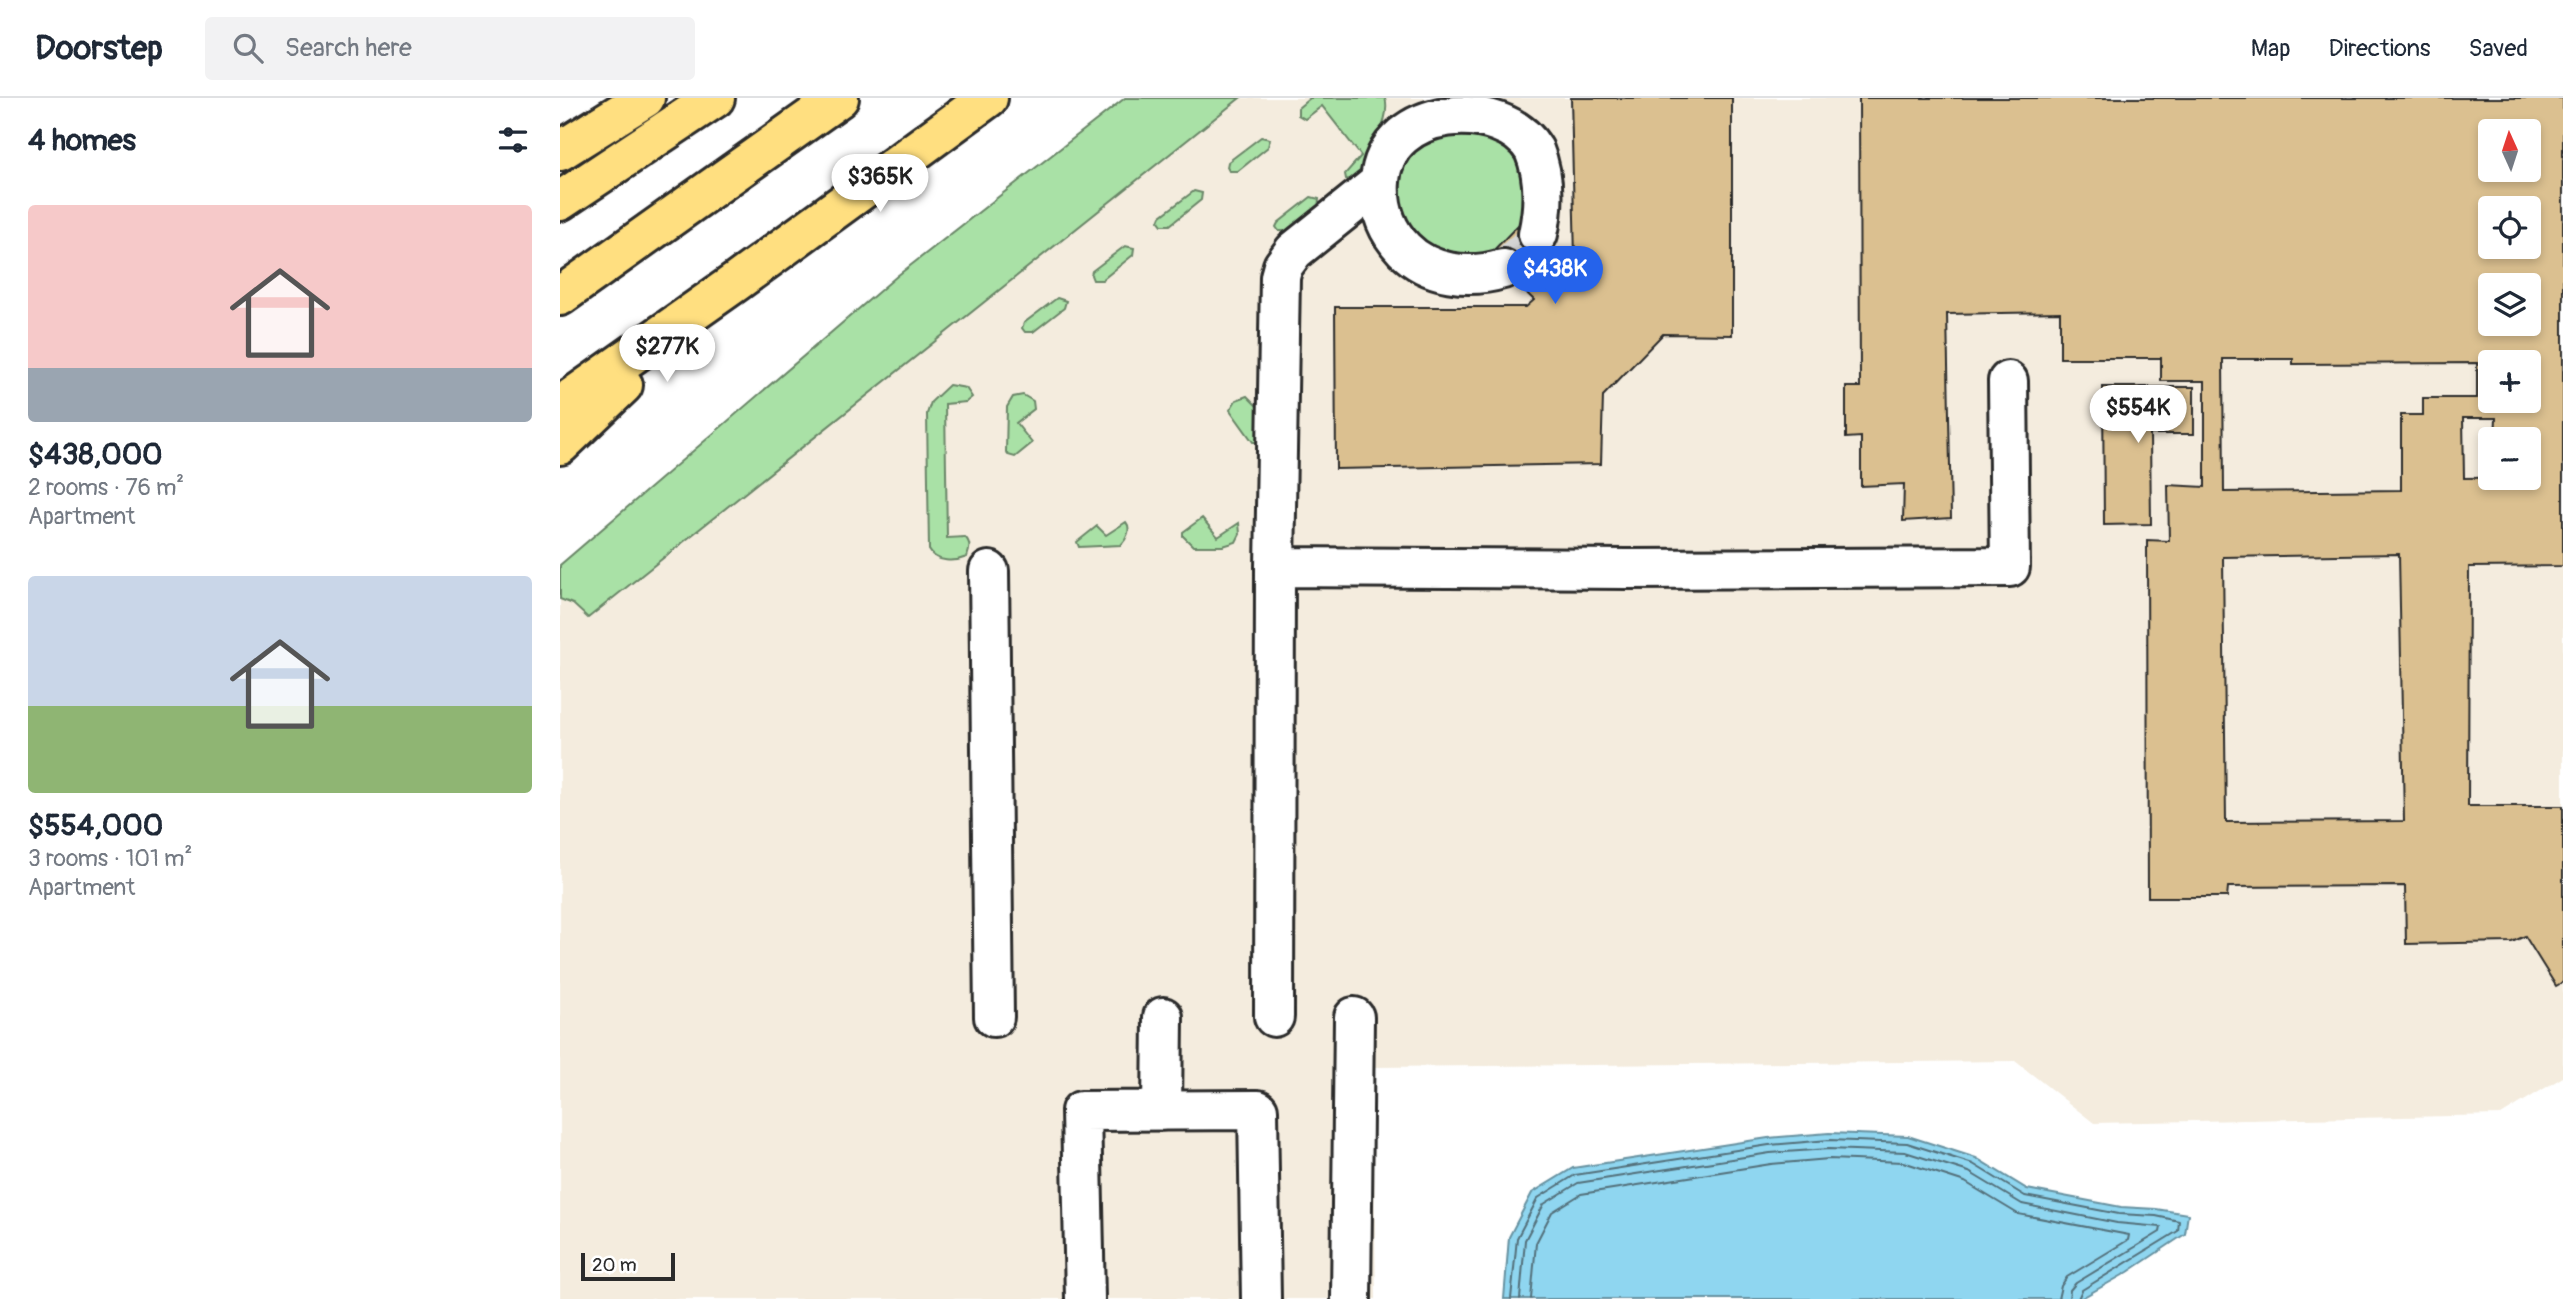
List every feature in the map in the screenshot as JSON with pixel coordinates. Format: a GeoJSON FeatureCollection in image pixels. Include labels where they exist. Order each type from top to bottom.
{"type":"FeatureCollection","features":[{"type":"Feature","properties":{"kind":"main road"},"geometry":{"type":"LineString","coordinates":[[560,151],[645,98]]}},
{"type":"Feature","properties":{"kind":"main road"},"geometry":{"type":"LineString","coordinates":[[560,201],[715,98]]}},
{"type":"Feature","properties":{"kind":"main road"},"geometry":{"type":"LineString","coordinates":[[560,296],[839,98]]}},
{"type":"Feature","properties":{"kind":"main road"},"geometry":{"type":"LineString","coordinates":[[560,405],[736,282],[988,98]]}},
{"type":"Feature","properties":{"kind":"main road"},"geometry":{"type":"LineString","coordinates":[[560,444],[736,282]]}},
{"type":"Feature","properties":{"kind":"lane"},"geometry":{"type":"LineString","coordinates":[[1503,269],[1487,274],[1451,273],[1420,262],[1395,239],[1381,208],[1380,182],[1386,158],[1393,143],[1404,130],[1410,109],[1449,107],[1476,102],[1516,125],[1534,149],[1541,181],[1543,199],[1538,234]]}},
{"type":"Feature","properties":{"kind":"lane"},"geometry":{"type":"LineString","coordinates":[[1275,1017],[1275,567],[1280,277],[1294,251],[1380,182]]}},
{"type":"Feature","properties":{"kind":"lane"},"geometry":{"type":"LineString","coordinates":[[1275,567],[2010,567],[2008,382]]}},
{"type":"Feature","properties":{"kind":"lane"},"geometry":{"type":"LineString","coordinates":[[989,571],[994,1017]]}},
{"type":"Feature","properties":{"kind":"lane"},"geometry":{"type":"LineString","coordinates":[[1162,1111],[1163,1017]]}},
{"type":"Feature","properties":{"kind":"lane"},"geometry":{"type":"LineString","coordinates":[[1351,1299],[1354,1017]]}},
{"type":"Feature","properties":{"kind":"lane"},"geometry":{"type":"LineString","coordinates":[[1085,1299],[1081,1111],[1258,1110],[1261,1299]]}},
{"type":"Feature","properties":{"kind":"shaded area"},"geometry":{"type":"Polygon","coordinates":[[[1125,98],[2563,98],[2563,1077],[2501,1115],[2094,1123],[2015,1061],[1373,1067],[1376,1299],[560,1299],[560,566],[1125,98]]]}},
{"type":"Feature","properties":{"kind":"green space"},"geometry":{"type":"Polygon","coordinates":[[[1125,98],[1240,98],[588,618],[573,604],[560,599],[560,565],[897,276],[1125,98]]]}},
{"type":"Feature","properties":{"kind":"green space"},"geometry":{"type":"Polygon","coordinates":[[[1310,98],[1385,98],[1382,129],[1354,180],[1346,179],[1345,174],[1361,156],[1322,106],[1305,119],[1298,115],[1298,108],[1310,98]]]}},
{"type":"Feature","properties":{"kind":"green space"},"geometry":{"type":"Polygon","coordinates":[[[1439,128],[1503,143],[1519,168],[1526,202],[1523,220],[1488,256],[1440,250],[1417,236],[1403,214],[1398,188],[1405,162],[1415,147],[1439,128]]]}},
{"type":"Feature","properties":{"kind":"green space"},"geometry":{"type":"Polygon","coordinates":[[[1261,137],[1270,139],[1268,147],[1238,171],[1229,171],[1228,162],[1261,137]]]}},
{"type":"Feature","properties":{"kind":"green space"},"geometry":{"type":"Polygon","coordinates":[[[1194,191],[1202,193],[1201,200],[1170,225],[1162,225],[1159,221],[1161,216],[1194,191]]]}},
{"type":"Feature","properties":{"kind":"green space"},"geometry":{"type":"Polygon","coordinates":[[[1311,197],[1319,199],[1318,208],[1288,231],[1279,231],[1276,227],[1278,223],[1311,197]]]}},
{"type":"Feature","properties":{"kind":"green space"},"geometry":{"type":"Polygon","coordinates":[[[1125,246],[1134,248],[1133,255],[1102,280],[1093,280],[1092,271],[1125,246]]]}},
{"type":"Feature","properties":{"kind":"green space"},"geometry":{"type":"Polygon","coordinates":[[[1057,298],[1066,301],[1064,308],[1033,332],[1025,332],[1022,328],[1024,323],[1057,298]]]}},
{"type":"Feature","properties":{"kind":"green space"},"geometry":{"type":"Polygon","coordinates":[[[949,385],[966,388],[972,397],[966,402],[945,404],[947,538],[965,537],[969,546],[967,557],[957,560],[941,559],[929,550],[927,414],[931,402],[949,385]]]}},
{"type":"Feature","properties":{"kind":"green space"},"geometry":{"type":"Polygon","coordinates":[[[1023,395],[1033,401],[1034,409],[1016,423],[1032,443],[1015,457],[1006,452],[1007,407],[1013,397],[1023,395]]]}},
{"type":"Feature","properties":{"kind":"green space"},"geometry":{"type":"Polygon","coordinates":[[[1247,396],[1259,408],[1259,442],[1253,442],[1230,410],[1236,400],[1247,396]]]}},
{"type":"Feature","properties":{"kind":"green space"},"geometry":{"type":"Polygon","coordinates":[[[1202,518],[1218,537],[1239,523],[1240,534],[1236,542],[1223,546],[1193,546],[1183,536],[1183,532],[1202,518]]]}},
{"type":"Feature","properties":{"kind":"green space"},"geometry":{"type":"Polygon","coordinates":[[[1126,522],[1128,531],[1121,545],[1079,547],[1077,542],[1097,526],[1106,535],[1126,522]]]}},
{"type":"Feature","properties":{"kind":"water"},"geometry":{"type":"Polygon","coordinates":[[[1829,1133],[1908,1136],[1976,1158],[2027,1189],[2121,1207],[2188,1214],[2185,1234],[2128,1272],[2080,1299],[1504,1299],[1509,1237],[1532,1193],[1573,1168],[1768,1138],[1829,1133]]]}},
{"type":"Feature","properties":{"kind":"building"},"geometry":{"type":"Polygon","coordinates":[[[1571,98],[1732,98],[1732,335],[1663,334],[1603,396],[1601,464],[1336,469],[1335,307],[1526,307],[1534,300],[1488,256],[1523,220],[1569,264],[1575,257],[1571,98]]]}},
{"type":"Feature","properties":{"kind":"building"},"geometry":{"type":"Polygon","coordinates":[[[1859,98],[2563,98],[2563,566],[2469,567],[2468,806],[2563,806],[2563,982],[2556,986],[2525,936],[2512,942],[2406,944],[2405,886],[2228,887],[2227,897],[2148,897],[2147,540],[2169,541],[2168,485],[2205,487],[2205,381],[2161,381],[2161,358],[2060,358],[2060,312],[1947,314],[1951,518],[1903,521],[1904,484],[1861,486],[1861,437],[1846,438],[1846,387],[1860,387],[1859,98]],[[2223,359],[2224,492],[2401,490],[2401,415],[2423,415],[2423,398],[2477,398],[2477,363],[2293,364],[2293,359],[2223,359]],[[2399,554],[2223,557],[2226,822],[2404,821],[2399,554]]]}},
{"type":"Feature","properties":{"kind":"building"},"geometry":{"type":"Polygon","coordinates":[[[2103,387],[2194,387],[2194,434],[2150,434],[2151,524],[2104,525],[2103,387]]]}},
{"type":"Feature","properties":{"kind":"tunnel"},"geometry":{"type":"LineString","coordinates":[[1503,269],[1532,244],[1538,234]]}}]}
